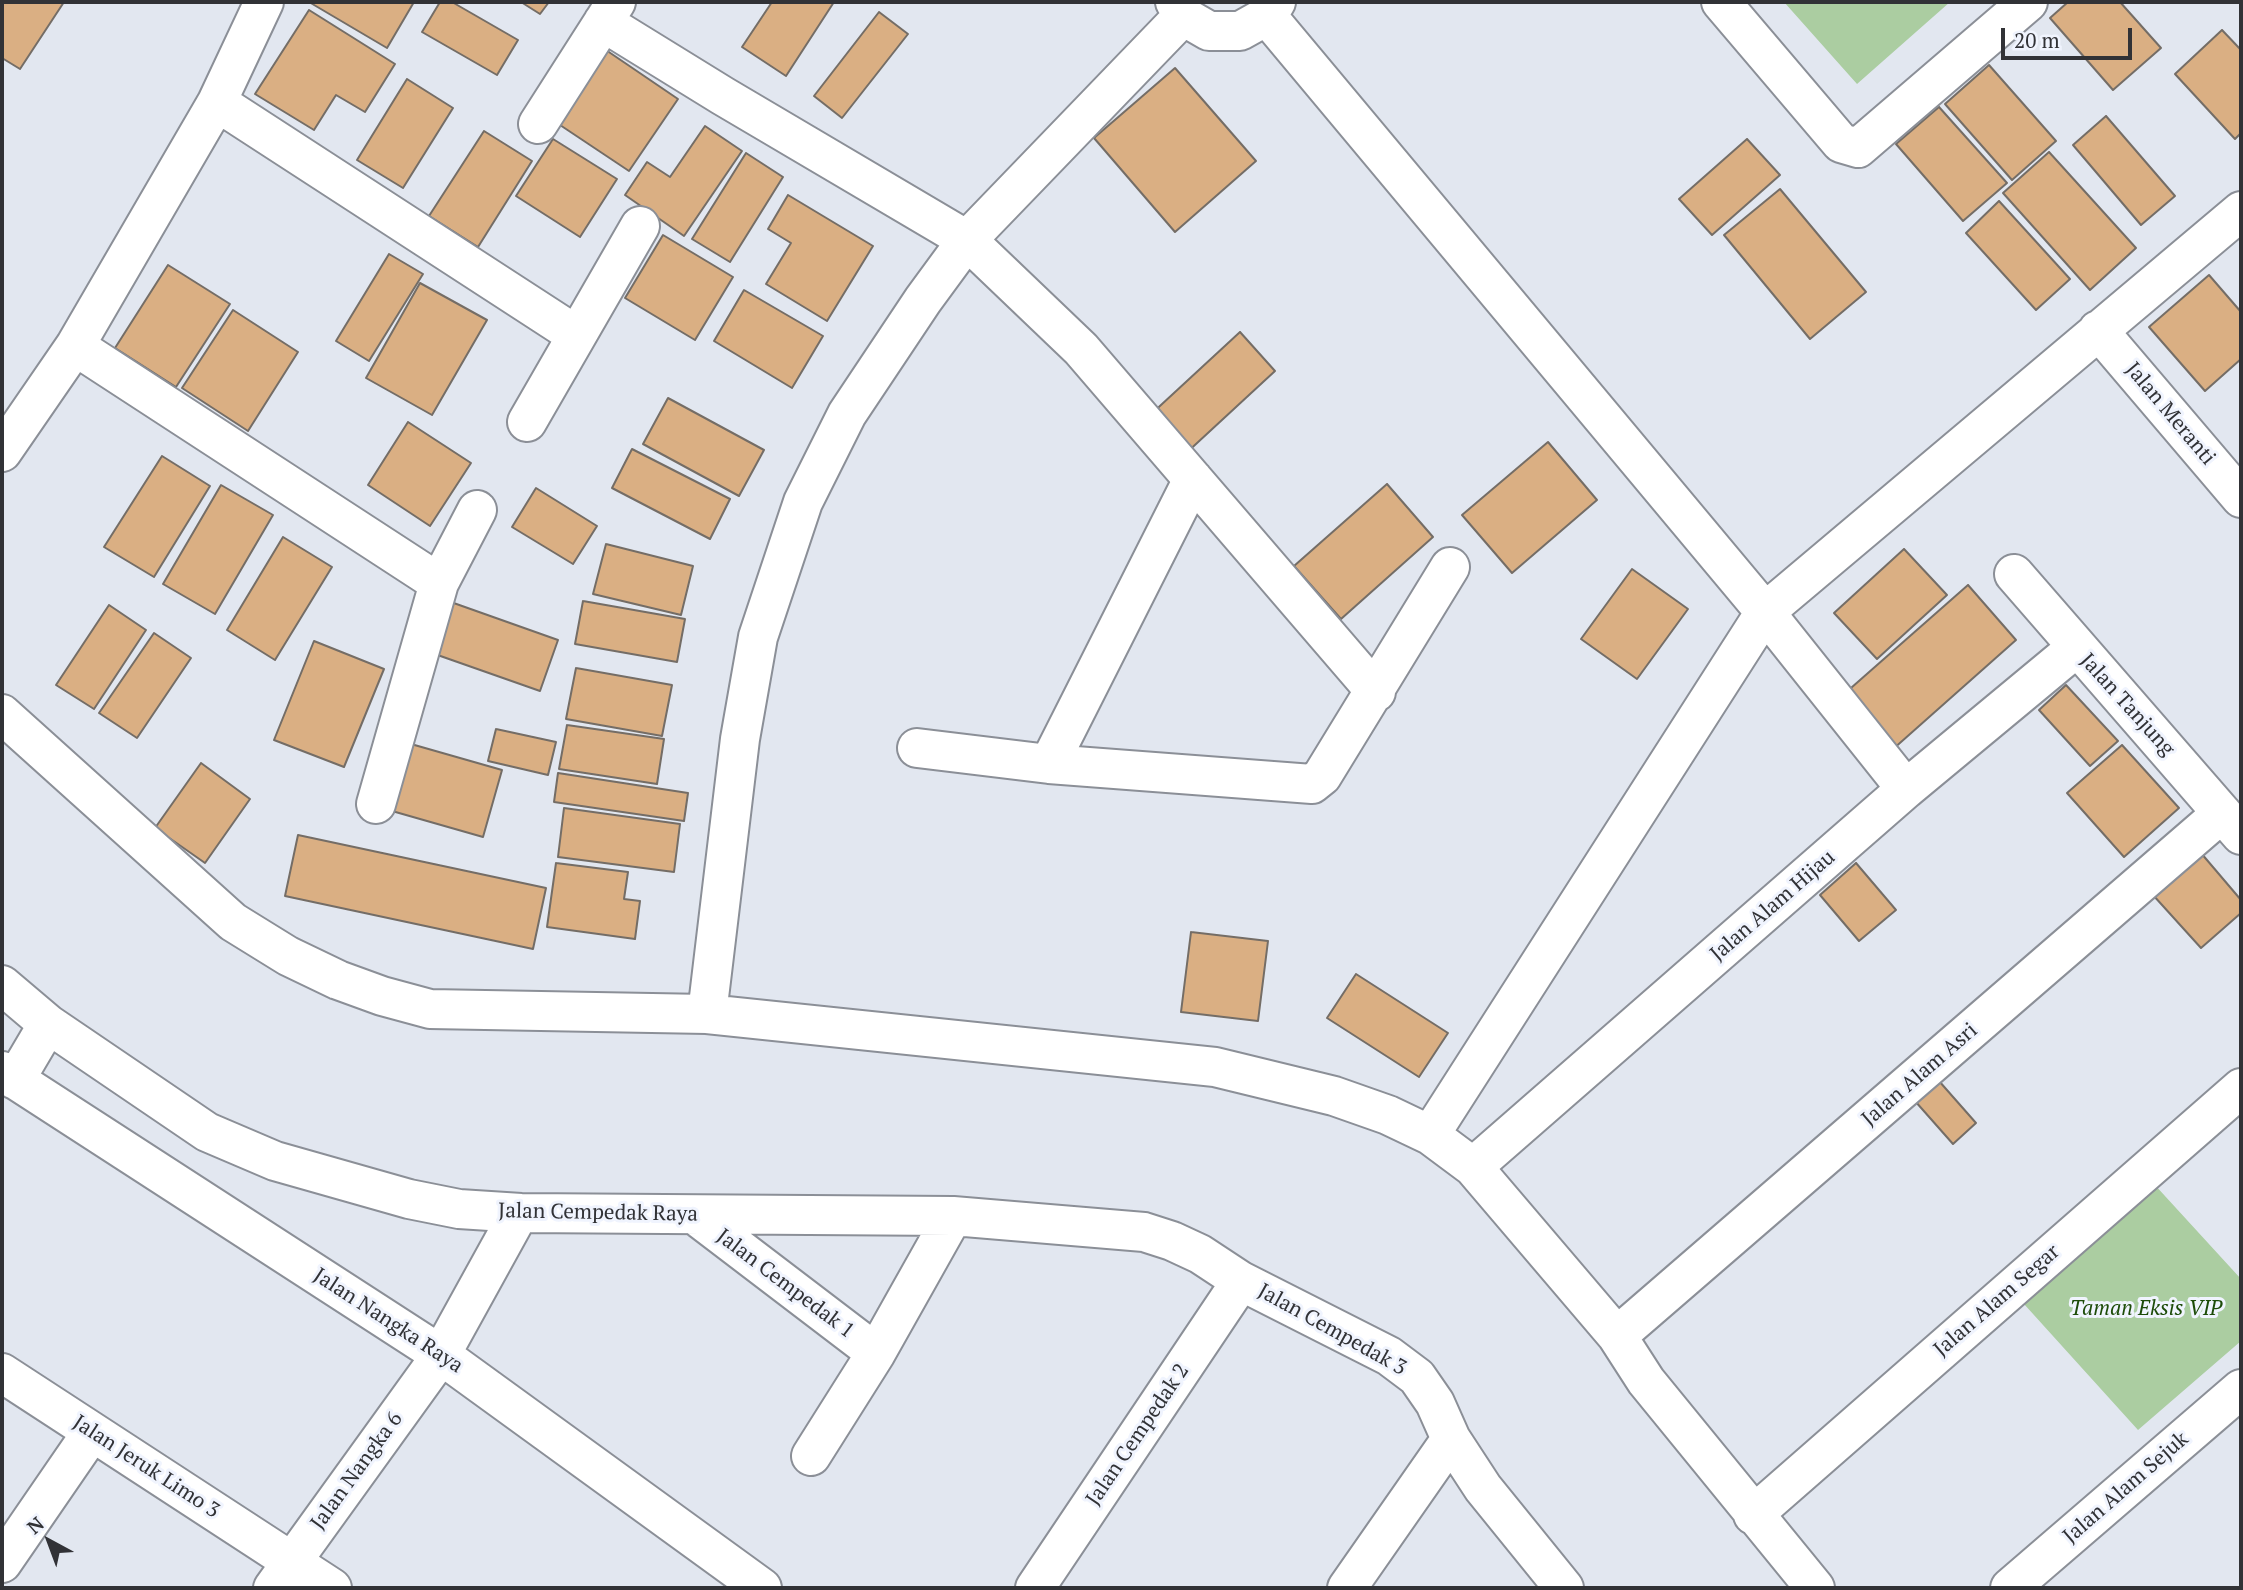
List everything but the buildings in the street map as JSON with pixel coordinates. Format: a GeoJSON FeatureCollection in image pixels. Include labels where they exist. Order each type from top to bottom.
{"type":"FeatureCollection","features":[{"type":"Feature","properties":{"kind":"street"},"geometry":{"type":"LineString","coordinates":[[2,452],[75,346],[217,102],[264,2]]}},
{"type":"Feature","properties":{"kind":"street"},"geometry":{"type":"LineString","coordinates":[[1721,2],[1841,143],[1858,148],[2028,2]]}},
{"type":"Feature","properties":{"kind":"street"},"geometry":{"type":"LineString","coordinates":[[707,1013],[740,739],[758,637],[803,502],[847,414],[909,320],[968,240],[1179,9],[1209,31],[1240,31],[1271,9],[1765,612],[1906,789]]}},
{"type":"Feature","properties":{"kind":"street"},"geometry":{"type":"LineString","coordinates":[[538,124],[610,12],[723,96],[968,240],[1081,349],[1376,692]]}},
{"type":"Feature","properties":{"kind":"street"},"geometry":{"type":"LineString","coordinates":[[217,102],[576,335]]}},
{"type":"Feature","properties":{"kind":"street"},"geometry":{"type":"LineString","coordinates":[[1430,1135],[1765,612],[2241,211]]}},
{"type":"Feature","properties":{"kind":"street"},"geometry":{"type":"LineString","coordinates":[[527,422],[640,226]]}},
{"type":"Feature","properties":{"kind":"street","name":"Jalan Meranti"},"geometry":{"type":"LineString","coordinates":[[2098,330],[2241,498]]}},
{"type":"Feature","properties":{"kind":"street"},"geometry":{"type":"LineString","coordinates":[[75,346],[439,583]]}},
{"type":"Feature","properties":{"kind":"street"},"geometry":{"type":"LineString","coordinates":[[1049,764],[1193,479]]}},
{"type":"Feature","properties":{"kind":"street"},"geometry":{"type":"LineString","coordinates":[[376,804],[439,583],[477,510]]}},
{"type":"Feature","properties":{"kind":"street"},"geometry":{"type":"LineString","coordinates":[[918,748],[1049,764],[1312,784],[1322,776],[1376,692],[1450,568]]}},
{"type":"Feature","properties":{"kind":"street","name":"Jalan Tanjung"},"geometry":{"type":"LineString","coordinates":[[2014,574],[2232,824]]}},
{"type":"Feature","properties":{"kind":"street","name":"Jalan Alam Hijau"},"geometry":{"type":"LineString","coordinates":[[1473,1167],[1906,789],[2076,648]]}},
{"type":"Feature","properties":{"kind":"street"},"geometry":{"type":"LineString","coordinates":[[2,714],[233,922],[288,956],[338,980],[382,996],[430,1009],[707,1013],[1215,1067],[1334,1096],[1388,1115],[1430,1135],[1473,1167],[1617,1336],[1646,1381],[1815,1588]]}},
{"type":"Feature","properties":{"kind":"street","name":"Jalan Alam Asri"},"geometry":{"type":"LineString","coordinates":[[1617,1336],[2232,824]]}},
{"type":"Feature","properties":{"kind":"street","name":"Jalan Cempedak Raya"},"geometry":{"type":"LineString","coordinates":[[2,985],[48,1024],[207,1132],[275,1161],[409,1199],[459,1209],[519,1213],[953,1216],[1144,1232],[1200,1254],[1241,1281]]}},
{"type":"Feature","properties":{"kind":"street"},"geometry":{"type":"LineString","coordinates":[[8,1075],[48,1024]]}},
{"type":"Feature","properties":{"kind":"street","name":"Jalan Nangka Raya"},"geometry":{"type":"LineString","coordinates":[[8,1075],[441,1354],[762,1588]]}},
{"type":"Feature","properties":{"kind":"street","name":"Jalan Alam Segar"},"geometry":{"type":"LineString","coordinates":[[1753,1515],[2241,1088]]}},
{"type":"Feature","properties":{"kind":"street","name":"Jalan Nangka 6"},"geometry":{"type":"LineString","coordinates":[[282,1575],[441,1354],[519,1213]]}},
{"type":"Feature","properties":{"kind":"street","name":"Jalan Cempedak 1"},"geometry":{"type":"LineString","coordinates":[[695,1215],[876,1353]]}},
{"type":"Feature","properties":{"kind":"street","name":"Jalan Cempedak 1"},"geometry":{"type":"LineString","coordinates":[[811,1456],[876,1353],[953,1216]]}},
{"type":"Feature","properties":{"kind":"street","name":"Jalan Cempedak 3"},"geometry":{"type":"LineString","coordinates":[[1241,1281],[1389,1356],[1417,1377],[1429,1394],[1451,1439],[1483,1488],[1564,1588]]}},
{"type":"Feature","properties":{"kind":"street","name":"Jalan Cempedak 2"},"geometry":{"type":"LineString","coordinates":[[1035,1588],[1241,1281]]}},
{"type":"Feature","properties":{"kind":"street","name":"Jalan Jeruk Limo 3"},"geometry":{"type":"LineString","coordinates":[[2,1373],[92,1432],[282,1575],[332,1588]]}},
{"type":"Feature","properties":{"kind":"street","name":"Jalan Alam Sejuk"},"geometry":{"type":"LineString","coordinates":[[2010,1588],[2241,1389]]}},
{"type":"Feature","properties":{"kind":"street"},"geometry":{"type":"LineString","coordinates":[[2,1563],[92,1432]]}},
{"type":"Feature","properties":{"kind":"street"},"geometry":{"type":"LineString","coordinates":[[1347,1588],[1451,1439]]}},
{"type":"Feature","properties":{"kind":"green space"},"geometry":{"type":"Polygon","coordinates":[[[1784,2],[1950,2],[1857,84],[1784,2]]]}},
{"type":"Feature","properties":{"kind":"green space","name":"Taman Eksis VIP"},"geometry":{"type":"Polygon","coordinates":[[[2154,1184],[2241,1279],[2241,1341],[2138,1430],[2024,1304],[2154,1184]]]}}]}
